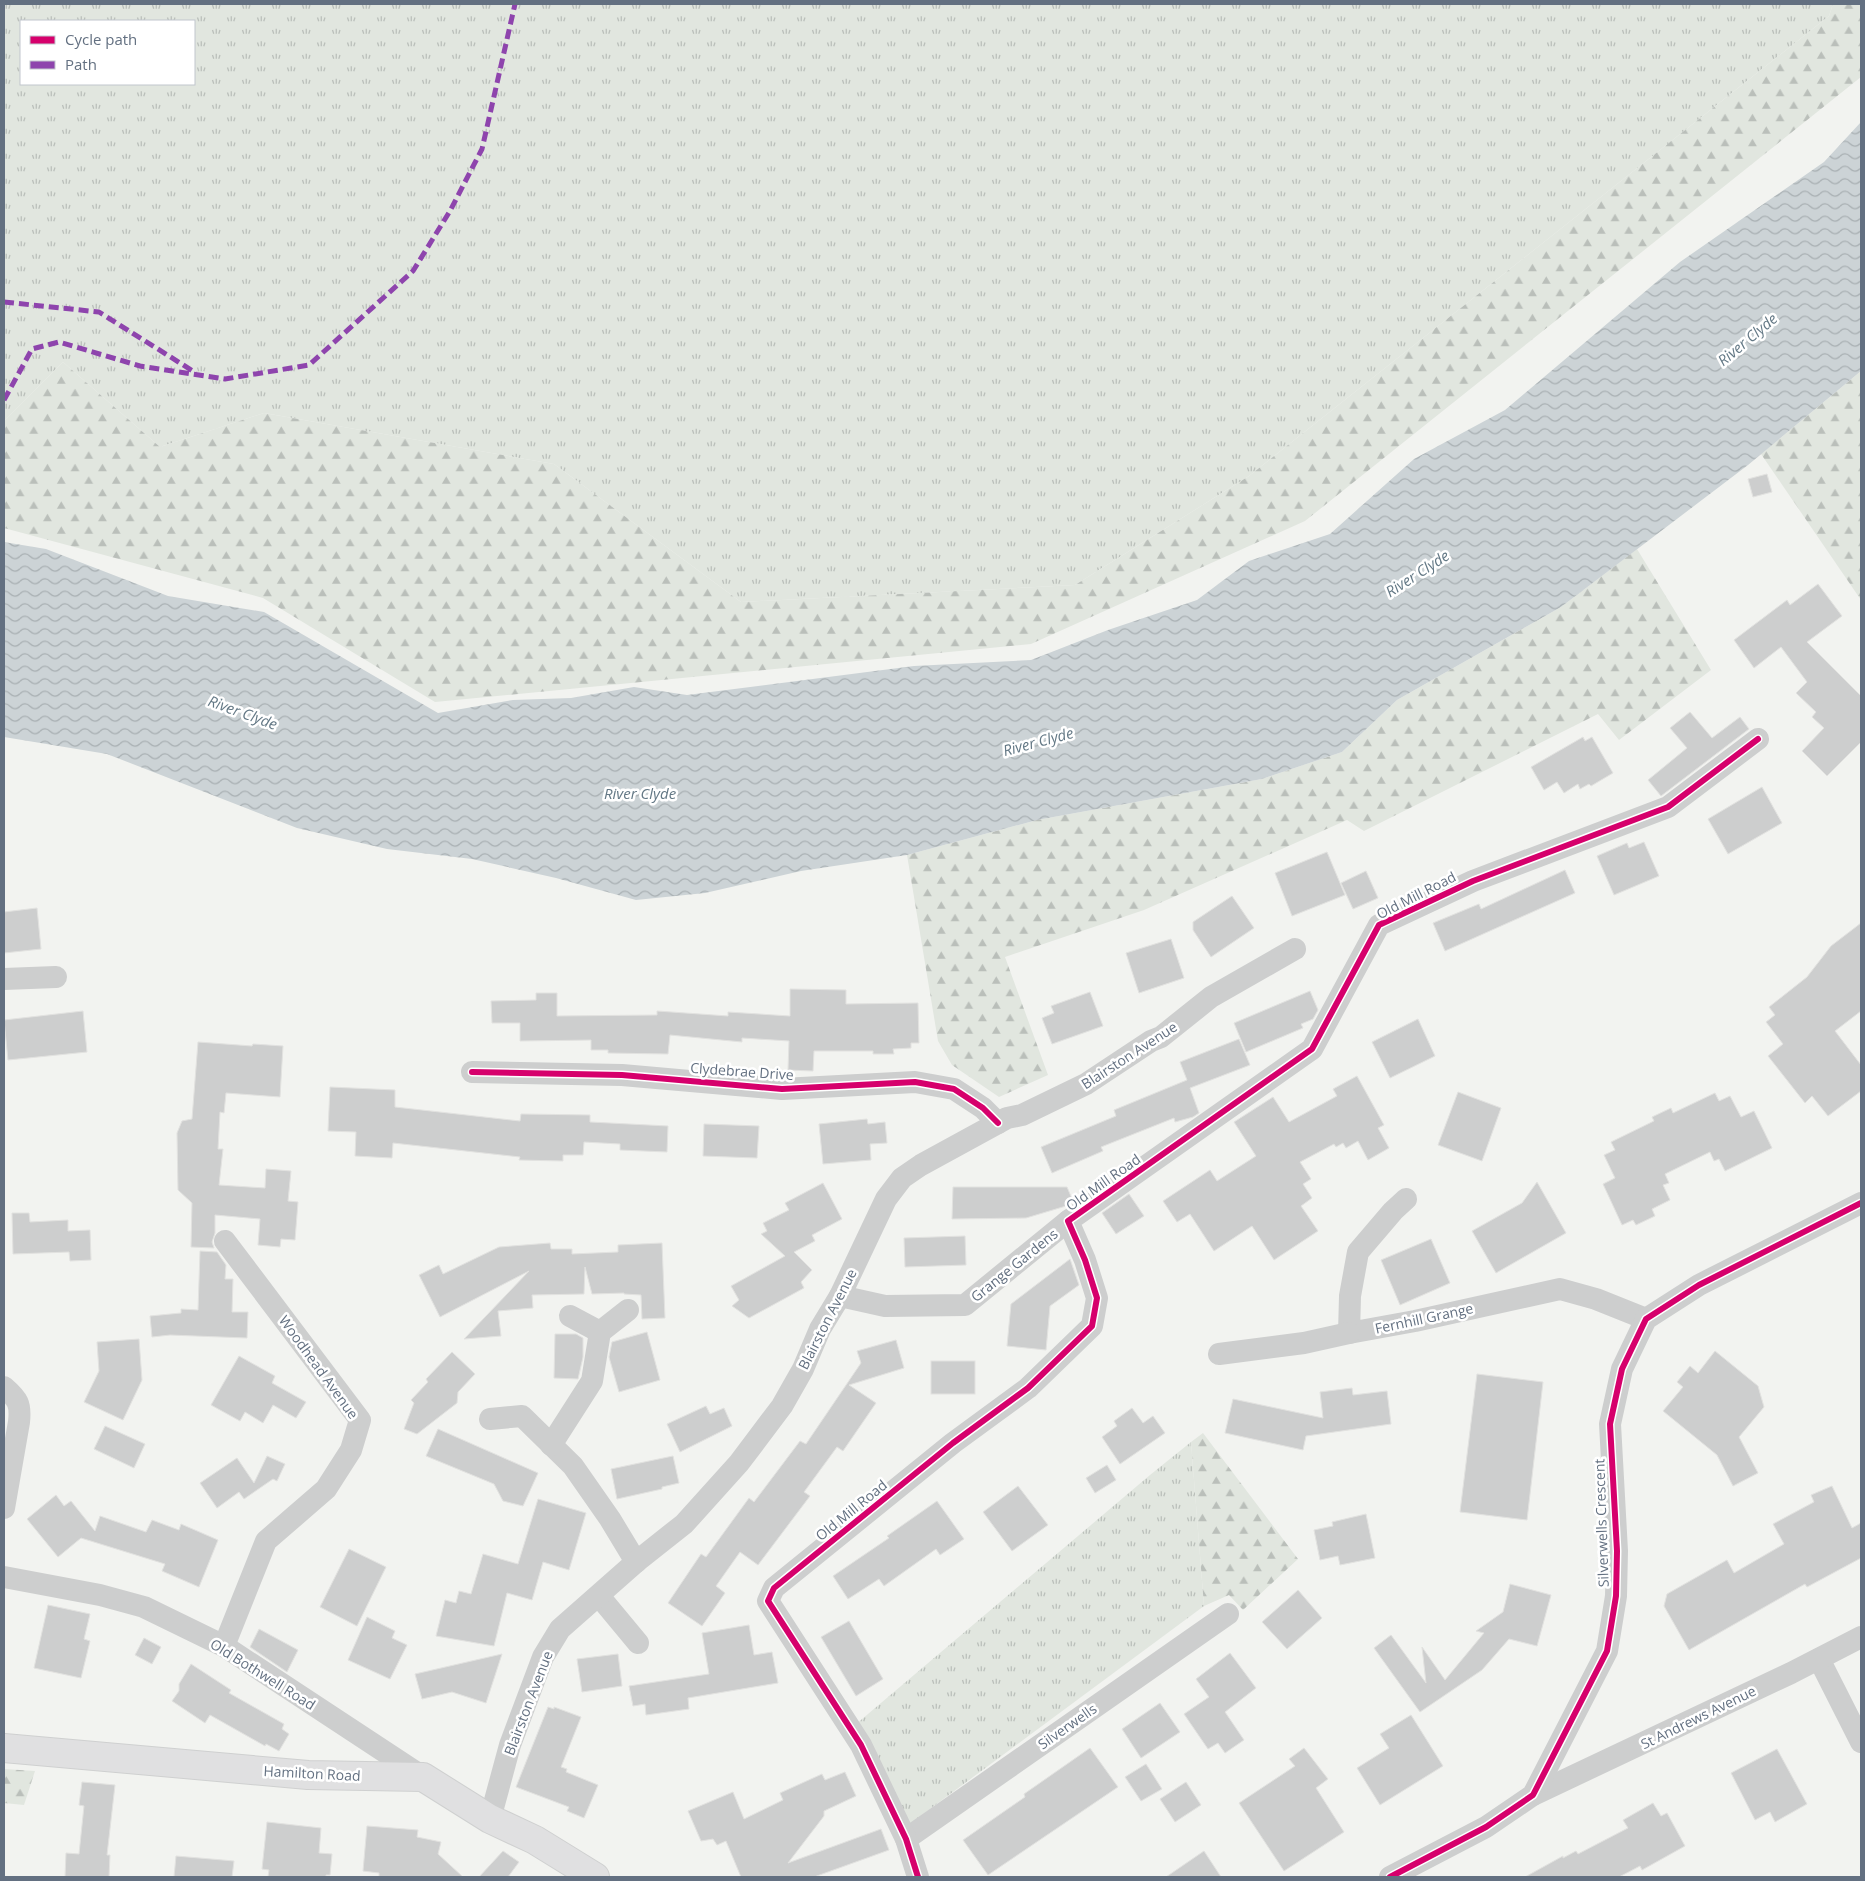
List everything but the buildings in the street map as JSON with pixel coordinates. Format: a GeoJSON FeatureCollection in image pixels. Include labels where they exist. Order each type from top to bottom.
{"type":"FeatureCollection","features":[{"type":"Feature","properties":{"kind":"main road","name":"Hamilton Road"},"geometry":{"type":"LineString","coordinates":[[4,1748],[308,1775],[423,1777]]}},
{"type":"Feature","properties":{"kind":"main road"},"geometry":{"type":"LineString","coordinates":[[423,1777],[490,1818],[535,1840],[592,1877]]}},
{"type":"Feature","properties":{"kind":"street","name":"Old Mill Road"},"geometry":{"type":"LineString","coordinates":[[918,1877],[906,1839],[861,1745],[768,1601],[774,1588],[952,1443],[1028,1388],[1092,1326],[1097,1298],[1085,1260],[1068,1221],[1312,1049],[1379,925],[1473,881],[1668,807],[1758,739]]}},
{"type":"Feature","properties":{"kind":"street","name":"Blairston Avenue"},"geometry":{"type":"LineString","coordinates":[[490,1818],[510,1745],[543,1656],[560,1629],[636,1562],[684,1524],[739,1463],[782,1406],[803,1369],[820,1329],[840,1296],[886,1199],[902,1178],[921,1165],[1007,1118],[1022,1115],[1086,1084],[1151,1041],[1161,1037],[1211,997],[1295,949]]}},
{"type":"Feature","properties":{"kind":"street"},"geometry":{"type":"LineString","coordinates":[[4,980],[56,977]]}},
{"type":"Feature","properties":{"kind":"street","name":"Clydebrae Drive"},"geometry":{"type":"LineString","coordinates":[[472,1072],[622,1075],[782,1089],[915,1082],[954,1089],[983,1108],[998,1123]]}},
{"type":"Feature","properties":{"kind":"street"},"geometry":{"type":"LineString","coordinates":[[1349,1333],[1350,1296],[1358,1252],[1406,1199]]}},
{"type":"Feature","properties":{"kind":"street"},"geometry":{"type":"LineString","coordinates":[[1646,1319],[1698,1285],[1861,1203]]}},
{"type":"Feature","properties":{"kind":"street","name":"Grange Gardens"},"geometry":{"type":"LineString","coordinates":[[840,1296],[885,1306],[964,1305],[1068,1221]]}},
{"type":"Feature","properties":{"kind":"street","name":"Woodhead Avenue"},"geometry":{"type":"LineString","coordinates":[[224,1646],[266,1541],[326,1489],[351,1450],[360,1420],[225,1241]]}},
{"type":"Feature","properties":{"kind":"street","name":"Fernhill Grange"},"geometry":{"type":"LineString","coordinates":[[1219,1354],[1304,1343],[1416,1321],[1560,1289],[1596,1299],[1646,1319]]}},
{"type":"Feature","properties":{"kind":"street"},"geometry":{"type":"LineString","coordinates":[[551,1445],[592,1381],[600,1332],[628,1310]]}},
{"type":"Feature","properties":{"kind":"street"},"geometry":{"type":"LineString","coordinates":[[570,1316],[600,1332]]}},
{"type":"Feature","properties":{"kind":"street","name":"Silverwells Crescent"},"geometry":{"type":"LineString","coordinates":[[1390,1877],[1486,1827],[1533,1795],[1607,1651],[1616,1596],[1617,1551],[1610,1424],[1622,1369],[1646,1319]]}},
{"type":"Feature","properties":{"kind":"street"},"geometry":{"type":"LineString","coordinates":[[4,1388],[15,1397],[20,1408],[20,1422],[4,1508]]}},
{"type":"Feature","properties":{"kind":"street"},"geometry":{"type":"LineString","coordinates":[[490,1419],[522,1416],[573,1466],[610,1519],[636,1562]]}},
{"type":"Feature","properties":{"kind":"street","name":"Old Bothwell Road"},"geometry":{"type":"LineString","coordinates":[[4,1577],[82,1592],[144,1607],[224,1646],[423,1777]]}},
{"type":"Feature","properties":{"kind":"street"},"geometry":{"type":"LineString","coordinates":[[599,1596],[638,1643]]}},
{"type":"Feature","properties":{"kind":"street","name":"Silverwells"},"geometry":{"type":"LineString","coordinates":[[906,1839],[1228,1614]]}},
{"type":"Feature","properties":{"kind":"street","name":"St Andrews Avenue"},"geometry":{"type":"LineString","coordinates":[[1533,1795],[1819,1659],[1861,1637]]}},
{"type":"Feature","properties":{"kind":"street"},"geometry":{"type":"LineString","coordinates":[[1819,1659],[1861,1742]]}},
{"type":"Feature","properties":{"kind":"green space"},"geometry":{"type":"Polygon","coordinates":[[[4,4],[1833,4],[1829,16],[1249,476],[1075,585],[741,602],[554,464],[264,413],[160,447],[63,362],[4,421],[4,4]]]}},
{"type":"Feature","properties":{"kind":"green space"},"geometry":{"type":"Polygon","coordinates":[[[1833,4],[1861,4],[1861,77],[1305,521],[1031,644],[435,702],[263,598],[4,528],[4,421],[63,362],[160,447],[264,413],[554,464],[741,602],[1075,585],[1249,476],[1829,16],[1833,4]]]}},
{"type":"Feature","properties":{"kind":"green space"},"geometry":{"type":"Polygon","coordinates":[[[1861,371],[1861,600],[1761,454],[1861,371]]]}},
{"type":"Feature","properties":{"kind":"green space"},"geometry":{"type":"Polygon","coordinates":[[[1637,549],[1711,670],[1619,740],[1598,714],[1364,831],[1347,820],[1144,910],[1005,957],[1048,1075],[999,1097],[952,1065],[938,1041],[907,855],[1037,820],[1262,779],[1342,752],[1397,700],[1561,607],[1637,549]]]}},
{"type":"Feature","properties":{"kind":"green space"},"geometry":{"type":"Polygon","coordinates":[[[1203,1433],[1298,1559],[1243,1610],[1229,1595],[1204,1606],[1191,1442],[1203,1433]]]}},
{"type":"Feature","properties":{"kind":"green space"},"geometry":{"type":"Polygon","coordinates":[[[1191,1442],[1204,1606],[907,1826],[855,1725],[1191,1442]]]}},
{"type":"Feature","properties":{"kind":"green space"},"geometry":{"type":"Polygon","coordinates":[[[4,1769],[35,1771],[24,1805],[4,1803],[4,1769]]]}},
{"type":"Feature","properties":{"kind":"water","name":"River Clyde"},"geometry":{"type":"Polygon","coordinates":[[[1861,122],[1861,371],[1748,465],[1561,607],[1397,700],[1342,752],[1262,779],[1037,820],[907,855],[801,871],[705,893],[636,900],[556,878],[472,859],[387,849],[297,828],[107,754],[4,737],[4,542],[46,549],[168,596],[264,612],[438,713],[513,700],[571,698],[634,687],[687,695],[914,666],[1031,660],[1108,630],[1197,600],[1249,561],[1330,534],[1414,459],[1505,410],[1680,262],[1824,162],[1861,122]]]}},
{"type":"Feature","properties":{"kind":"marked path"},"geometry":{"type":"LineString","coordinates":[[4,400],[32,349],[59,342],[140,366],[225,379],[309,365],[413,271],[450,211],[482,149],[515,4]]}},
{"type":"Feature","properties":{"kind":"marked path"},"geometry":{"type":"LineString","coordinates":[[4,302],[99,312],[196,373]]}},
{"type":"Feature","properties":{"kind":"cycle path"},"geometry":{"type":"LineString","coordinates":[[918,1877],[906,1839],[861,1745],[768,1601],[774,1588],[953,1443],[1028,1388],[1092,1326],[1097,1298],[1085,1260],[1068,1221],[1312,1049],[1379,925],[1473,881],[1668,807],[1758,739]]}},
{"type":"Feature","properties":{"kind":"cycle path"},"geometry":{"type":"LineString","coordinates":[[472,1072],[622,1075],[782,1089],[915,1082],[954,1089],[983,1108],[998,1123]]}},
{"type":"Feature","properties":{"kind":"cycle path"},"geometry":{"type":"LineString","coordinates":[[1390,1877],[1486,1827],[1533,1795],[1607,1651],[1616,1596],[1617,1551],[1610,1424],[1622,1369],[1646,1319],[1699,1285],[1861,1203]]}}]}
